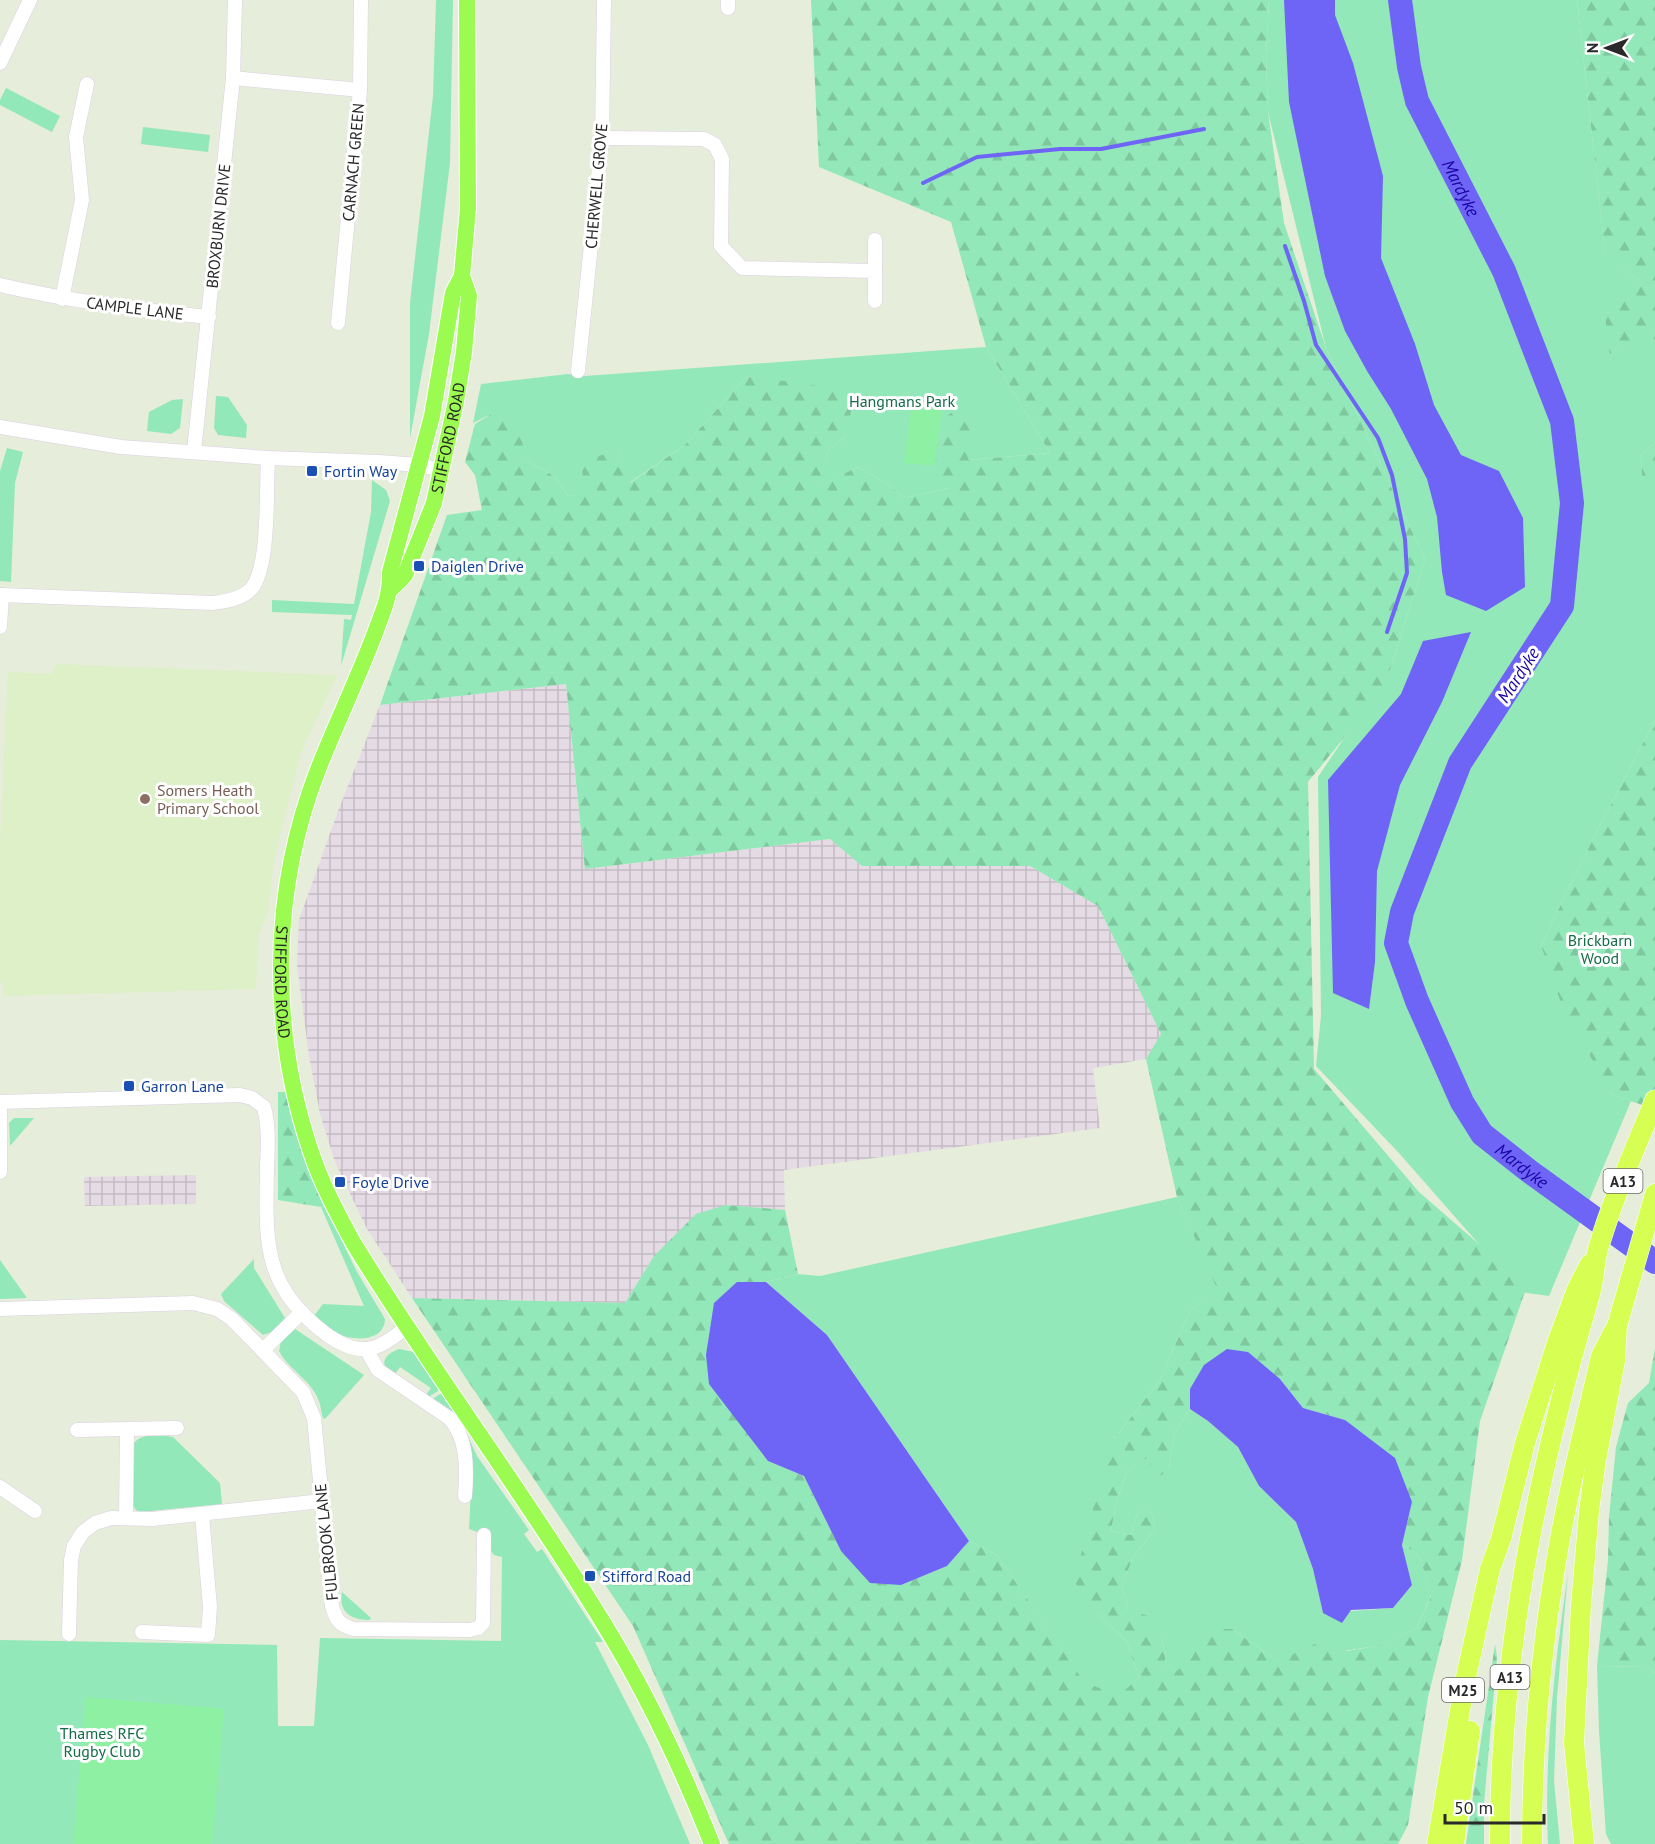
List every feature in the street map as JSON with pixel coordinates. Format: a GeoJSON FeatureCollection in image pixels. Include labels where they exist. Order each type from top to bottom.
{"type":"FeatureCollection","features":[{"type":"Feature","properties":{"kind":"highway","name":"A13"},"geometry":{"type":"LineString","coordinates":[[1500,1844],[1506,1723],[1517,1617],[1577,1288],[1598,1251],[1614,1203],[1653,1106]]}},
{"type":"Feature","properties":{"kind":"highway","name":"A13"},"geometry":{"type":"LineString","coordinates":[[1532,1844],[1535,1744],[1543,1659],[1561,1537],[1655,1194]]}},
{"type":"Feature","properties":{"kind":"highway"},"geometry":{"type":"LineString","coordinates":[[1454,1844],[1474,1694],[1501,1539],[1526,1443],[1566,1343]]}},
{"type":"Feature","properties":{"kind":"highway"},"geometry":{"type":"LineString","coordinates":[[1584,1844],[1574,1743],[1576,1671],[1589,1511],[1608,1359]]}},
{"type":"Feature","properties":{"kind":"highway","name":"M25"},"geometry":{"type":"LineString","coordinates":[[1437,1844],[1465,1681],[1490,1569],[1501,1539]]}},
{"type":"Feature","properties":{"kind":"main road","name":"STIFFORD ROAD"},"geometry":{"type":"LineString","coordinates":[[467,0],[468,208],[462,276],[453,293],[432,416],[390,572],[391,589],[366,658],[319,766],[307,800],[291,865],[280,967],[285,1036],[291,1076],[310,1151],[322,1181],[354,1244],[407,1327],[559,1551],[605,1626],[667,1740],[712,1844]]}},
{"type":"Feature","properties":{"kind":"main road","name":"STIFFORD ROAD"},"geometry":{"type":"LineString","coordinates":[[391,589],[405,575],[434,503],[442,470],[464,352],[469,296],[462,276]]}},
{"type":"Feature","properties":{"kind":"street"},"geometry":{"type":"LineString","coordinates":[[0,63],[30,0]]}},
{"type":"Feature","properties":{"kind":"street","name":"BROXBURN DRIVE"},"geometry":{"type":"LineString","coordinates":[[194,451],[233,78],[235,0]]}},
{"type":"Feature","properties":{"kind":"street","name":"CARNACH GREEN"},"geometry":{"type":"LineString","coordinates":[[338,323],[360,90],[361,0]]}},
{"type":"Feature","properties":{"kind":"street","name":"CHERWELL GROVE"},"geometry":{"type":"LineString","coordinates":[[578,371],[602,138],[604,0]]}},
{"type":"Feature","properties":{"kind":"street"},"geometry":{"type":"LineString","coordinates":[[233,78],[360,90]]}},
{"type":"Feature","properties":{"kind":"street","name":"CAMPLE LANE"},"geometry":{"type":"LineString","coordinates":[[62,299],[82,200],[76,137],[87,84]]}},
{"type":"Feature","properties":{"kind":"street"},"geometry":{"type":"LineString","coordinates":[[602,138],[704,139],[715,145],[722,159],[721,246],[742,268],[875,271]]}},
{"type":"Feature","properties":{"kind":"street"},"geometry":{"type":"LineString","coordinates":[[875,240],[875,301]]}},
{"type":"Feature","properties":{"kind":"street","name":"CAMPLE LANE"},"geometry":{"type":"LineString","coordinates":[[0,285],[62,299],[135,310],[209,317]]}},
{"type":"Feature","properties":{"kind":"street"},"geometry":{"type":"LineString","coordinates":[[0,427],[121,447],[268,458],[419,465],[442,470]]}},
{"type":"Feature","properties":{"kind":"street"},"geometry":{"type":"LineString","coordinates":[[0,627],[1,595],[213,603],[232,601],[251,588],[260,574],[263,557],[268,458]]}},
{"type":"Feature","properties":{"kind":"street"},"geometry":{"type":"LineString","coordinates":[[0,1102],[240,1095],[252,1098],[264,1107],[268,1130],[266,1223],[269,1253],[280,1284],[317,1327],[348,1348],[377,1347],[407,1327]]}},
{"type":"Feature","properties":{"kind":"street"},"geometry":{"type":"LineString","coordinates":[[0,1110],[0,1172]]}},
{"type":"Feature","properties":{"kind":"street","name":"FULBROOK LANE"},"geometry":{"type":"LineString","coordinates":[[0,1309],[193,1303],[205,1304],[232,1319],[303,1392],[310,1405],[314,1418],[332,1606],[336,1619],[344,1626],[354,1629],[470,1630],[478,1628],[483,1623],[484,1535]]}},
{"type":"Feature","properties":{"kind":"street"},"geometry":{"type":"LineString","coordinates":[[263,1350],[302,1312]]}},
{"type":"Feature","properties":{"kind":"street"},"geometry":{"type":"LineString","coordinates":[[366,1349],[378,1370],[449,1418],[455,1425],[464,1447],[465,1496]]}},
{"type":"Feature","properties":{"kind":"street"},"geometry":{"type":"LineString","coordinates":[[77,1430],[177,1428]]}},
{"type":"Feature","properties":{"kind":"street"},"geometry":{"type":"LineString","coordinates":[[126,1518],[127,1429]]}},
{"type":"Feature","properties":{"kind":"street"},"geometry":{"type":"LineString","coordinates":[[0,1487],[35,1511]]}},
{"type":"Feature","properties":{"kind":"street"},"geometry":{"type":"LineString","coordinates":[[69,1634],[71,1560],[74,1546],[82,1532],[95,1523],[111,1518],[152,1519],[202,1515],[322,1501]]}},
{"type":"Feature","properties":{"kind":"street"},"geometry":{"type":"LineString","coordinates":[[142,1632],[208,1635],[210,1607],[202,1515]]}},
{"type":"Feature","properties":{"kind":"shaded area"},"geometry":{"type":"Polygon","coordinates":[[[1284,0],[1335,0],[1335,15],[1353,63],[1383,176],[1381,258],[1415,344],[1434,405],[1461,455],[1499,471],[1523,518],[1525,587],[1486,611],[1446,595],[1437,517],[1427,479],[1391,409],[1345,331],[1325,276],[1289,102],[1284,0]]]}},
{"type":"Feature","properties":{"kind":"shaded area"},"geometry":{"type":"Polygon","coordinates":[[[1471,632],[1442,702],[1400,785],[1377,871],[1375,962],[1369,1009],[1333,993],[1328,780],[1401,694],[1423,641],[1471,632]]]}},
{"type":"Feature","properties":{"kind":"shaded area","name":"Somers Heath Primary School"},"geometry":{"type":"Polygon","coordinates":[[[56,664],[337,675],[300,755],[274,859],[268,914],[258,935],[256,989],[3,996],[3,984],[0,981],[0,843],[8,672],[52,674],[56,664]]]}},
{"type":"Feature","properties":{"kind":"shaded area"},"geometry":{"type":"Polygon","coordinates":[[[566,684],[585,869],[830,839],[862,866],[1030,866],[1098,906],[1161,1034],[1146,1059],[1093,1068],[1100,1128],[784,1170],[785,1210],[726,1205],[654,1256],[625,1303],[412,1298],[367,1229],[335,1162],[320,1114],[309,1056],[297,964],[299,920],[338,811],[380,705],[566,684]]]}},
{"type":"Feature","properties":{"kind":"shaded area"},"geometry":{"type":"Polygon","coordinates":[[[196,1175],[196,1204],[85,1206],[84,1177],[196,1175]]]}},
{"type":"Feature","properties":{"kind":"shaded area"},"geometry":{"type":"Polygon","coordinates":[[[737,1282],[766,1282],[827,1335],[969,1541],[947,1566],[901,1585],[870,1583],[841,1551],[804,1476],[768,1461],[709,1384],[706,1355],[714,1303],[737,1282]]]}},
{"type":"Feature","properties":{"kind":"shaded area"},"geometry":{"type":"Polygon","coordinates":[[[1227,1349],[1248,1352],[1280,1379],[1303,1408],[1345,1420],[1395,1458],[1412,1502],[1402,1545],[1412,1585],[1393,1608],[1351,1610],[1342,1623],[1323,1613],[1313,1569],[1296,1522],[1259,1486],[1238,1447],[1190,1409],[1190,1389],[1204,1365],[1227,1349]]]}},
{"type":"Feature","properties":{"kind":"green space"},"geometry":{"type":"Polygon","coordinates":[[[436,0],[453,0],[450,163],[429,334],[410,438],[410,303],[433,96],[436,0]]]}},
{"type":"Feature","properties":{"kind":"green space"},"geometry":{"type":"Polygon","coordinates":[[[811,0],[1269,0],[1266,55],[1268,112],[1284,223],[1326,348],[1425,559],[1390,670],[1388,684],[1308,782],[1314,1069],[1419,1192],[1527,1286],[1480,1421],[1462,1560],[1428,1697],[1408,1825],[1398,1844],[729,1844],[633,1626],[412,1298],[625,1303],[654,1256],[696,1214],[726,1205],[785,1210],[798,1274],[766,1282],[737,1282],[768,1461],[804,1476],[841,1551],[901,1585],[947,1566],[969,1541],[997,1555],[1084,1682],[1119,1696],[1139,1677],[1127,1642],[1098,1614],[1075,1583],[1086,1532],[1115,1438],[1160,1380],[1189,1313],[1216,1286],[1177,1197],[1146,1059],[1161,1034],[1098,906],[1030,866],[862,866],[830,839],[585,869],[566,684],[380,705],[447,515],[482,510],[475,475],[465,462],[475,424],[491,414],[520,432],[526,460],[554,476],[568,496],[583,494],[582,461],[619,450],[630,483],[685,445],[747,376],[855,391],[846,436],[829,449],[817,488],[857,467],[886,483],[905,498],[948,488],[934,466],[948,415],[957,410],[985,422],[968,460],[1050,453],[986,347],[951,222],[819,167],[811,0]],[[1280,1379],[1190,1389],[1190,1409],[1174,1434],[1169,1469],[1155,1480],[1148,1457],[1127,1472],[1117,1499],[1111,1531],[1131,1535],[1137,1514],[1150,1506],[1155,1529],[1132,1559],[1122,1588],[1128,1610],[1149,1616],[1162,1637],[1166,1664],[1177,1671],[1193,1655],[1204,1629],[1232,1629],[1277,1661],[1326,1639],[1347,1651],[1382,1645],[1417,1628],[1431,1596],[1421,1561],[1414,1551],[1402,1545],[1412,1502],[1345,1420],[1303,1408],[1280,1379]]]}},
{"type":"Feature","properties":{"kind":"green space"},"geometry":{"type":"Polygon","coordinates":[[[1269,0],[1577,0],[1605,252],[1639,281],[1610,354],[1649,327],[1655,341],[1655,442],[1641,456],[1642,479],[1655,479],[1655,720],[1541,945],[1612,1095],[1631,1101],[1549,1296],[1521,1292],[1398,1152],[1316,1066],[1321,1016],[1318,777],[1390,670],[1425,559],[1326,348],[1268,112],[1266,55],[1269,0]]]}},
{"type":"Feature","properties":{"kind":"green space"},"geometry":{"type":"Polygon","coordinates":[[[1577,0],[1655,0],[1655,341],[1649,328],[1610,354],[1604,308],[1639,281],[1605,253],[1577,0]]]}},
{"type":"Feature","properties":{"kind":"green space"},"geometry":{"type":"Polygon","coordinates":[[[6,88],[60,116],[52,132],[0,105],[6,88]]]}},
{"type":"Feature","properties":{"kind":"green space"},"geometry":{"type":"Polygon","coordinates":[[[143,127],[210,135],[208,152],[141,144],[143,127]]]}},
{"type":"Feature","properties":{"kind":"green space","name":"Hangmans Park"},"geometry":{"type":"Polygon","coordinates":[[[986,347],[1050,453],[968,460],[948,488],[905,498],[886,483],[857,467],[816,489],[829,449],[846,436],[798,385],[747,376],[685,445],[629,483],[619,450],[583,495],[568,496],[554,476],[526,460],[491,414],[473,423],[481,384],[568,374],[585,376],[986,347]]]}},
{"type":"Feature","properties":{"kind":"green space"},"geometry":{"type":"Polygon","coordinates":[[[216,396],[228,397],[247,425],[246,438],[218,435],[214,428],[216,396]]]}},
{"type":"Feature","properties":{"kind":"green space"},"geometry":{"type":"Polygon","coordinates":[[[183,399],[180,428],[171,434],[147,431],[149,412],[172,400],[183,399]]]}},
{"type":"Feature","properties":{"kind":"green space"},"geometry":{"type":"Polygon","coordinates":[[[911,408],[942,409],[934,466],[904,463],[911,408]]]}},
{"type":"Feature","properties":{"kind":"green space"},"geometry":{"type":"Polygon","coordinates":[[[1655,442],[1655,479],[1642,479],[1641,456],[1655,442]]]}},
{"type":"Feature","properties":{"kind":"green space"},"geometry":{"type":"Polygon","coordinates":[[[7,448],[23,452],[15,483],[11,582],[0,581],[0,471],[7,448]]]}},
{"type":"Feature","properties":{"kind":"green space"},"geometry":{"type":"Polygon","coordinates":[[[372,480],[386,490],[390,501],[341,666],[344,619],[351,620],[352,615],[272,612],[272,600],[354,604],[371,512],[372,480]]]}},
{"type":"Feature","properties":{"kind":"green space","name":"Brickbarn Wood"},"geometry":{"type":"Polygon","coordinates":[[[1655,720],[1655,1109],[1612,1095],[1562,1006],[1541,945],[1655,720]]]}},
{"type":"Feature","properties":{"kind":"green space"},"geometry":{"type":"Polygon","coordinates":[[[278,1092],[286,1092],[302,1150],[325,1206],[278,1200],[278,1092]]]}},
{"type":"Feature","properties":{"kind":"green space"},"geometry":{"type":"Polygon","coordinates":[[[14,1118],[34,1118],[10,1146],[9,1123],[14,1118]]]}},
{"type":"Feature","properties":{"kind":"green space"},"geometry":{"type":"Polygon","coordinates":[[[1177,1197],[1217,1286],[1189,1313],[1160,1380],[1115,1438],[1098,1614],[1127,1642],[1139,1677],[1119,1697],[1084,1683],[997,1555],[969,1541],[827,1335],[766,1282],[798,1274],[820,1276],[1177,1197]]]}},
{"type":"Feature","properties":{"kind":"green space"},"geometry":{"type":"Polygon","coordinates":[[[325,1206],[357,1272],[385,1319],[383,1327],[374,1336],[352,1338],[345,1336],[331,1331],[314,1316],[323,1304],[364,1306],[321,1207],[325,1206]]]}},
{"type":"Feature","properties":{"kind":"green space"},"geometry":{"type":"Polygon","coordinates":[[[254,1259],[254,1268],[285,1318],[272,1332],[263,1335],[224,1301],[221,1294],[254,1259]]]}},
{"type":"Feature","properties":{"kind":"green space"},"geometry":{"type":"Polygon","coordinates":[[[0,1260],[27,1298],[0,1299],[0,1260]]]}},
{"type":"Feature","properties":{"kind":"green space"},"geometry":{"type":"Polygon","coordinates":[[[295,1329],[364,1375],[325,1419],[315,1392],[279,1351],[281,1341],[295,1329]]]}},
{"type":"Feature","properties":{"kind":"green space"},"geometry":{"type":"Polygon","coordinates":[[[1655,1348],[1655,1673],[1647,1667],[1597,1666],[1616,1447],[1628,1403],[1649,1383],[1655,1348]]]}},
{"type":"Feature","properties":{"kind":"green space"},"geometry":{"type":"Polygon","coordinates":[[[399,1349],[414,1352],[441,1389],[427,1398],[426,1395],[431,1388],[400,1367],[395,1374],[386,1369],[385,1359],[399,1349]]]}},
{"type":"Feature","properties":{"kind":"green space","name":"Thames RFC Rugby Club"},"geometry":{"type":"Polygon","coordinates":[[[443,1392],[457,1413],[477,1456],[529,1530],[524,1534],[537,1552],[542,1549],[603,1642],[595,1642],[648,1745],[690,1844],[0,1844],[0,1640],[277,1645],[278,1726],[314,1726],[320,1638],[501,1641],[502,1557],[494,1555],[489,1548],[489,1536],[469,1529],[471,1487],[465,1437],[431,1400],[443,1392]]]}},
{"type":"Feature","properties":{"kind":"green space"},"geometry":{"type":"Polygon","coordinates":[[[1190,1409],[1238,1447],[1259,1486],[1296,1522],[1313,1569],[1323,1613],[1393,1608],[1412,1585],[1402,1545],[1414,1551],[1421,1561],[1431,1595],[1417,1628],[1383,1645],[1277,1661],[1232,1629],[1193,1655],[1178,1672],[1166,1664],[1162,1637],[1128,1610],[1122,1588],[1132,1559],[1155,1529],[1150,1507],[1137,1514],[1131,1535],[1111,1531],[1117,1499],[1127,1472],[1148,1456],[1169,1469],[1174,1434],[1190,1409]]]}},
{"type":"Feature","properties":{"kind":"green space"},"geometry":{"type":"Polygon","coordinates":[[[143,1437],[173,1437],[220,1483],[222,1504],[140,1512],[136,1510],[133,1505],[133,1445],[143,1437]]]}},
{"type":"Feature","properties":{"kind":"green space"},"geometry":{"type":"Polygon","coordinates":[[[1568,1573],[1557,1698],[1554,1781],[1560,1844],[1548,1844],[1549,1742],[1568,1573]]]}},
{"type":"Feature","properties":{"kind":"green space"},"geometry":{"type":"Polygon","coordinates":[[[342,1592],[371,1618],[370,1620],[347,1614],[342,1605],[342,1592]]]}},
{"type":"Feature","properties":{"kind":"green space"},"geometry":{"type":"Polygon","coordinates":[[[1495,1644],[1497,1657],[1484,1804],[1484,1844],[1466,1844],[1495,1644]]]}},
{"type":"Feature","properties":{"kind":"green space"},"geometry":{"type":"Polygon","coordinates":[[[1597,1666],[1647,1667],[1655,1673],[1655,1844],[1611,1844],[1606,1834],[1597,1666]]]}},
{"type":"Feature","properties":{"kind":"green space","name":"Thames RFC Rugby Club"},"geometry":{"type":"Polygon","coordinates":[[[86,1697],[224,1709],[212,1844],[73,1844],[86,1697]]]}},
{"type":"Feature","properties":{"kind":"waterway","name":"Mardyke"},"geometry":{"type":"LineString","coordinates":[[1400,0],[1409,67],[1417,101],[1504,271],[1562,421],[1572,503],[1562,606],[1460,763],[1402,912],[1396,943],[1417,1001],[1462,1102],[1482,1134],[1655,1262]]}},
{"type":"Feature","properties":{"kind":"waterway"},"geometry":{"type":"LineString","coordinates":[[923,183],[977,157],[1060,149],[1101,149],[1204,129]]}},
{"type":"Feature","properties":{"kind":"waterway"},"geometry":{"type":"LineString","coordinates":[[1285,246],[1316,345],[1378,438],[1392,475],[1405,539],[1407,573],[1387,632]]}},
{"type":"Feature","properties":{"kind":"place","name":"Fortin Way"},"geometry":{"type":"Point","coordinates":[312,471]}},
{"type":"Feature","properties":{"kind":"place","name":"Daiglen Drive"},"geometry":{"type":"Point","coordinates":[419,566]}},
{"type":"Feature","properties":{"kind":"place","name":"Somers Heath Primary School"},"geometry":{"type":"Point","coordinates":[145,799]}},
{"type":"Feature","properties":{"kind":"place","name":"Garron Lane"},"geometry":{"type":"Point","coordinates":[129,1086]}},
{"type":"Feature","properties":{"kind":"place","name":"Foyle Drive"},"geometry":{"type":"Point","coordinates":[340,1182]}},
{"type":"Feature","properties":{"kind":"place","name":"Stifford Road"},"geometry":{"type":"Point","coordinates":[590,1576]}}]}
